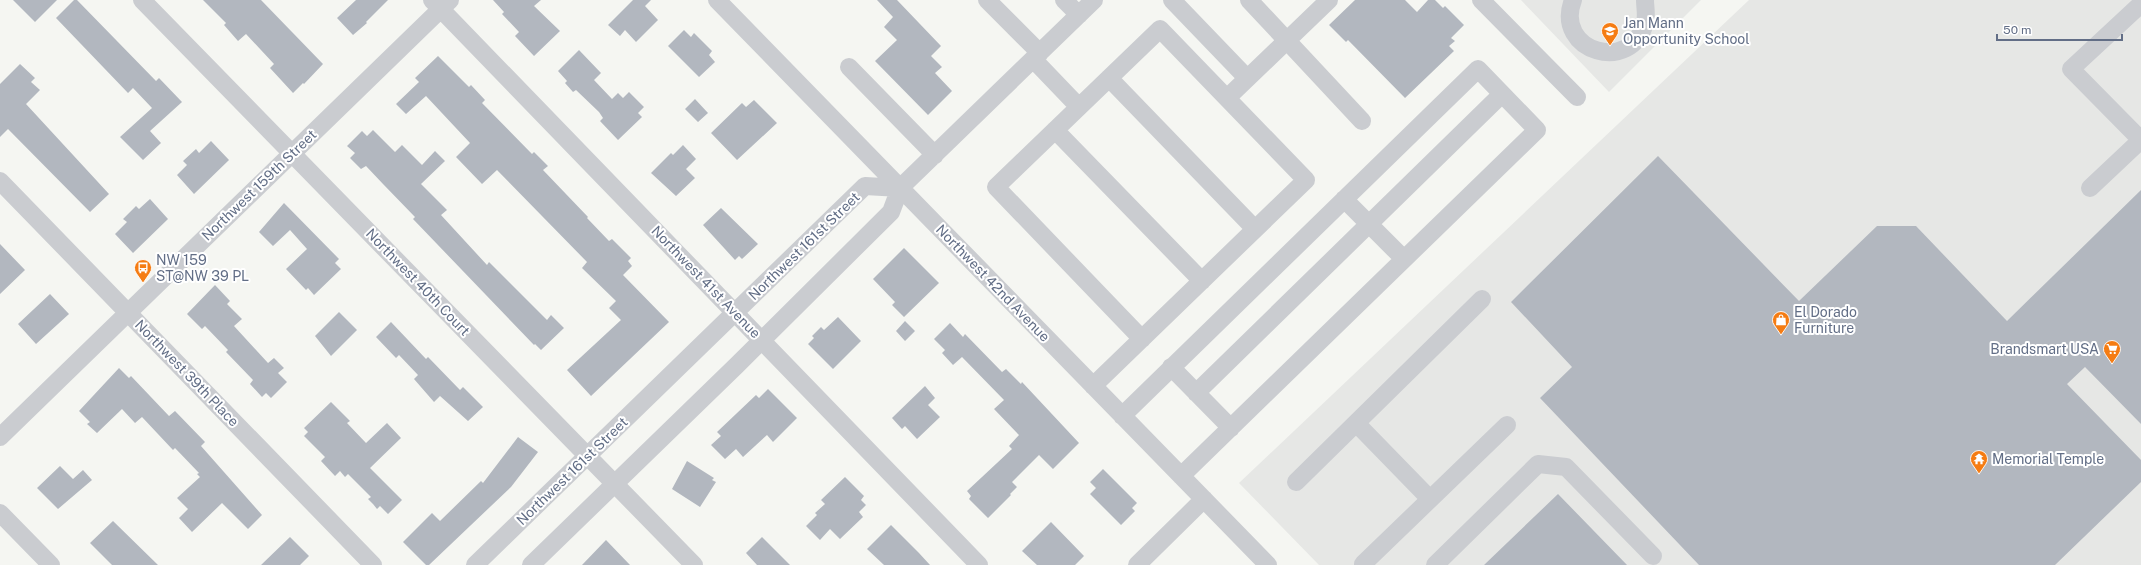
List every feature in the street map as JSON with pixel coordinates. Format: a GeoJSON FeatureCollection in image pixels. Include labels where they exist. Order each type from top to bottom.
{"type":"FeatureCollection","features":[{"type":"Feature","properties":{"kind":"street","name":"Northwest 40th Court"},"geometry":{"type":"LineString","coordinates":[[142,0],[694,565]]}},
{"type":"Feature","properties":{"kind":"street","name":"Northwest 42nd Avenue"},"geometry":{"type":"LineString","coordinates":[[717,0],[1268,565]]}},
{"type":"Feature","properties":{"kind":"street"},"geometry":{"type":"LineString","coordinates":[[987,0],[1079,107]]}},
{"type":"Feature","properties":{"kind":"street"},"geometry":{"type":"LineString","coordinates":[[1064,0],[1079,15]]}},
{"type":"Feature","properties":{"kind":"street"},"geometry":{"type":"LineString","coordinates":[[531,565],[891,212],[900,188],[1094,0]]}},
{"type":"Feature","properties":{"kind":"street"},"geometry":{"type":"LineString","coordinates":[[1172,0],[1247,78]]}},
{"type":"Feature","properties":{"kind":"street"},"geometry":{"type":"LineString","coordinates":[[1249,0],[1362,121]]}},
{"type":"Feature","properties":{"kind":"street"},"geometry":{"type":"LineString","coordinates":[[1227,98],[1329,0]]}},
{"type":"Feature","properties":{"kind":"street"},"geometry":{"type":"LineString","coordinates":[[1481,0],[1577,98]]}},
{"type":"Feature","properties":{"kind":"street"},"geometry":{"type":"LineString","coordinates":[[1573,0],[1570,14],[1571,26],[1577,38],[1586,47],[1598,52],[1611,53],[1623,50],[1634,43],[1642,33],[1646,20],[1645,0]]}},
{"type":"Feature","properties":{"kind":"street","name":"Northwest 159th Street"},"geometry":{"type":"LineString","coordinates":[[0,437],[292,152],[441,3]]}},
{"type":"Feature","properties":{"kind":"street","name":"Northwest 41st Avenue"},"geometry":{"type":"LineString","coordinates":[[441,3],[735,313],[979,565]]}},
{"type":"Feature","properties":{"kind":"street"},"geometry":{"type":"LineString","coordinates":[[2090,188],[2141,140],[2071,69],[2141,4]]}},
{"type":"Feature","properties":{"kind":"street"},"geometry":{"type":"LineString","coordinates":[[1093,386],[1142,339],[1256,229],[1306,180],[1160,29],[996,187],[1142,339]]}},
{"type":"Feature","properties":{"kind":"street"},"geometry":{"type":"LineString","coordinates":[[849,67],[935,155]]}},
{"type":"Feature","properties":{"kind":"street"},"geometry":{"type":"LineString","coordinates":[[1122,416],[1478,69],[1537,130],[1181,476]]}},
{"type":"Feature","properties":{"kind":"street"},"geometry":{"type":"LineString","coordinates":[[1109,78],[1256,229]]}},
{"type":"Feature","properties":{"kind":"street"},"geometry":{"type":"LineString","coordinates":[[1196,393],[1502,94]]}},
{"type":"Feature","properties":{"kind":"street"},"geometry":{"type":"LineString","coordinates":[[1055,130],[1202,281]]}},
{"type":"Feature","properties":{"kind":"street","name":"Northwest 39th Place"},"geometry":{"type":"LineString","coordinates":[[0,181],[373,565]]}},
{"type":"Feature","properties":{"kind":"street","name":"Northwest 161st Street"},"geometry":{"type":"LineString","coordinates":[[475,565],[865,186],[900,188]]}},
{"type":"Feature","properties":{"kind":"street"},"geometry":{"type":"LineString","coordinates":[[1344,199],[1404,260]]}},
{"type":"Feature","properties":{"kind":"street"},"geometry":{"type":"LineString","coordinates":[[1296,482],[1482,299]]}},
{"type":"Feature","properties":{"kind":"street"},"geometry":{"type":"LineString","coordinates":[[1171,367],[1231,428]]}},
{"type":"Feature","properties":{"kind":"street"},"geometry":{"type":"LineString","coordinates":[[1356,423],[1430,499]]}},
{"type":"Feature","properties":{"kind":"street"},"geometry":{"type":"LineString","coordinates":[[1363,565],[1507,425]]}},
{"type":"Feature","properties":{"kind":"street"},"geometry":{"type":"LineString","coordinates":[[1435,565],[1538,464],[1566,467],[1653,556]]}},
{"type":"Feature","properties":{"kind":"street"},"geometry":{"type":"LineString","coordinates":[[1137,565],[1204,499]]}},
{"type":"Feature","properties":{"kind":"street"},"geometry":{"type":"LineString","coordinates":[[0,513],[51,565]]}},
{"type":"Feature","properties":{"kind":"shaded area","name":"Jan Mann Opportunity School"},"geometry":{"type":"Polygon","coordinates":[[[1521,0],[1701,0],[1609,92],[1521,0]]]}},
{"type":"Feature","properties":{"kind":"shaded area"},"geometry":{"type":"Polygon","coordinates":[[[1749,0],[2141,0],[2141,565],[1319,565],[1239,483],[1749,0]]]}},
{"type":"Feature","properties":{"kind":"building"},"geometry":{"type":"Polygon","coordinates":[[[13,0],[57,0],[35,22],[13,0]]]}},
{"type":"Feature","properties":{"kind":"building"},"geometry":{"type":"Polygon","coordinates":[[[74,0],[77,0],[156,81],[159,78],[182,102],[150,131],[161,143],[143,160],[120,137],[152,108],[133,88],[128,93],[56,18],[74,0]]]}},
{"type":"Feature","properties":{"kind":"building"},"geometry":{"type":"Polygon","coordinates":[[[203,0],[261,0],[323,64],[293,93],[270,68],[274,64],[246,34],[238,41],[224,25],[226,23],[203,0]]]}},
{"type":"Feature","properties":{"kind":"building"},"geometry":{"type":"Polygon","coordinates":[[[356,0],[388,0],[366,22],[367,23],[353,35],[337,18],[356,0]]]}},
{"type":"Feature","properties":{"kind":"building"},"geometry":{"type":"Polygon","coordinates":[[[493,0],[541,0],[534,6],[560,31],[534,56],[515,36],[519,32],[502,14],[504,12],[493,0]]]}},
{"type":"Feature","properties":{"kind":"building"},"geometry":{"type":"Polygon","coordinates":[[[633,0],[651,0],[645,6],[658,20],[636,42],[625,30],[620,36],[608,25],[633,0]]]}},
{"type":"Feature","properties":{"kind":"building"},"geometry":{"type":"Polygon","coordinates":[[[877,0],[897,0],[941,46],[931,56],[942,67],[935,73],[952,91],[928,115],[875,61],[897,40],[884,27],[893,17],[877,0]]]}},
{"type":"Feature","properties":{"kind":"building"},"geometry":{"type":"Polygon","coordinates":[[[1355,0],[1405,0],[1417,12],[1428,0],[1435,0],[1443,8],[1445,6],[1464,25],[1451,38],[1455,41],[1449,46],[1454,51],[1405,98],[1348,40],[1346,42],[1329,25],[1355,0]]]}},
{"type":"Feature","properties":{"kind":"building"},"geometry":{"type":"Polygon","coordinates":[[[684,30],[691,37],[694,33],[712,51],[709,55],[715,62],[699,77],[668,46],[684,30]]]}},
{"type":"Feature","properties":{"kind":"building"},"geometry":{"type":"Polygon","coordinates":[[[579,50],[601,73],[594,80],[612,99],[618,93],[623,98],[629,92],[644,107],[638,113],[642,117],[618,140],[600,121],[603,118],[599,112],[576,90],[573,92],[565,83],[567,81],[558,71],[579,50]]]}},
{"type":"Feature","properties":{"kind":"building"},"geometry":{"type":"Polygon","coordinates":[[[438,56],[469,87],[471,85],[485,100],[482,103],[532,154],[534,152],[548,166],[543,170],[588,217],[587,218],[609,241],[612,239],[631,258],[628,261],[632,266],[623,275],[669,322],[591,396],[567,370],[621,320],[609,308],[616,301],[582,268],[587,262],[497,170],[482,184],[456,157],[470,143],[426,96],[406,114],[396,104],[419,82],[415,78],[438,56]]]}},
{"type":"Feature","properties":{"kind":"building"},"geometry":{"type":"Polygon","coordinates":[[[20,64],[35,78],[31,82],[40,90],[26,104],[109,194],[90,212],[8,129],[0,137],[0,84],[20,64]]]}},
{"type":"Feature","properties":{"kind":"building"},"geometry":{"type":"Polygon","coordinates":[[[695,99],[708,113],[698,122],[685,109],[695,99]]]}},
{"type":"Feature","properties":{"kind":"building"},"geometry":{"type":"Polygon","coordinates":[[[754,100],[777,123],[737,160],[711,133],[742,103],[746,107],[754,100]]]}},
{"type":"Feature","properties":{"kind":"building"},"geometry":{"type":"Polygon","coordinates":[[[373,130],[395,152],[402,145],[422,165],[435,151],[445,161],[421,184],[447,210],[441,215],[487,265],[489,262],[547,320],[551,315],[564,328],[541,350],[535,344],[534,345],[413,219],[415,217],[366,166],[361,169],[350,158],[355,153],[347,146],[362,131],[367,136],[373,130]]]}},
{"type":"Feature","properties":{"kind":"building"},"geometry":{"type":"Polygon","coordinates":[[[211,141],[229,160],[194,194],[177,175],[187,165],[183,161],[196,149],[199,153],[211,141]]]}},
{"type":"Feature","properties":{"kind":"building"},"geometry":{"type":"Polygon","coordinates":[[[683,145],[696,159],[686,169],[695,178],[676,196],[651,173],[671,153],[673,155],[683,145]]]}},
{"type":"Feature","properties":{"kind":"building","name":"El Dorado Furniture"},"geometry":{"type":"Polygon","coordinates":[[[1658,156],[1799,301],[1877,226],[1916,226],[2007,321],[2141,190],[2141,424],[2085,367],[2067,384],[2141,460],[2141,482],[2055,565],[1699,565],[1540,398],[1572,367],[1511,302],[1658,156]]]}},
{"type":"Feature","properties":{"kind":"building"},"geometry":{"type":"Polygon","coordinates":[[[150,199],[168,219],[133,253],[115,234],[127,222],[123,219],[136,206],[139,209],[150,199]]]}},
{"type":"Feature","properties":{"kind":"building"},"geometry":{"type":"Polygon","coordinates":[[[284,203],[339,259],[335,263],[341,269],[314,295],[308,288],[306,290],[286,269],[307,249],[290,230],[273,246],[259,232],[284,203]]]}},
{"type":"Feature","properties":{"kind":"building"},"geometry":{"type":"Polygon","coordinates":[[[721,208],[758,244],[742,259],[739,256],[735,260],[703,225],[721,208]]]}},
{"type":"Feature","properties":{"kind":"building"},"geometry":{"type":"Polygon","coordinates":[[[0,244],[25,270],[0,294],[0,244]]]}},
{"type":"Feature","properties":{"kind":"building"},"geometry":{"type":"Polygon","coordinates":[[[904,248],[939,283],[904,317],[892,305],[895,302],[873,279],[904,248]]]}},
{"type":"Feature","properties":{"kind":"building"},"geometry":{"type":"Polygon","coordinates":[[[215,285],[230,301],[227,304],[242,319],[234,326],[268,363],[274,358],[284,368],[278,373],[287,382],[271,398],[266,393],[262,397],[250,384],[253,380],[226,352],[228,350],[205,326],[202,329],[187,314],[215,285]]]}},
{"type":"Feature","properties":{"kind":"building"},"geometry":{"type":"Polygon","coordinates":[[[50,294],[69,314],[36,344],[18,324],[50,294]]]}},
{"type":"Feature","properties":{"kind":"building"},"geometry":{"type":"Polygon","coordinates":[[[339,312],[357,330],[331,356],[315,336],[339,312]]]}},
{"type":"Feature","properties":{"kind":"building"},"geometry":{"type":"Polygon","coordinates":[[[838,317],[861,341],[833,369],[808,344],[814,338],[812,336],[821,327],[824,330],[838,317]]]}},
{"type":"Feature","properties":{"kind":"building"},"geometry":{"type":"Polygon","coordinates":[[[905,321],[915,331],[905,341],[896,331],[905,321]]]}},
{"type":"Feature","properties":{"kind":"building"},"geometry":{"type":"Polygon","coordinates":[[[391,322],[426,359],[428,357],[460,390],[463,387],[483,407],[468,421],[440,396],[434,402],[414,379],[418,375],[399,355],[396,358],[376,337],[391,322]]]}},
{"type":"Feature","properties":{"kind":"building"},"geometry":{"type":"Polygon","coordinates":[[[950,323],[963,337],[965,334],[1002,372],[1006,369],[1021,384],[1022,382],[1079,443],[1053,469],[1039,455],[1012,482],[1017,487],[988,518],[969,499],[971,496],[967,491],[1012,449],[1009,446],[1019,435],[994,409],[1004,400],[962,357],[953,365],[942,353],[945,350],[934,339],[950,323]]]}},
{"type":"Feature","properties":{"kind":"building"},"geometry":{"type":"Polygon","coordinates":[[[119,368],[129,378],[131,376],[169,416],[175,411],[205,442],[201,446],[262,515],[248,529],[222,503],[192,532],[179,518],[188,509],[177,498],[200,477],[197,474],[199,473],[175,448],[173,450],[142,417],[135,423],[122,409],[97,433],[87,424],[90,422],[79,411],[119,368]]]}},
{"type":"Feature","properties":{"kind":"building"},"geometry":{"type":"Polygon","coordinates":[[[925,386],[935,398],[928,405],[940,417],[917,439],[905,426],[902,429],[892,418],[925,386]]]}},
{"type":"Feature","properties":{"kind":"building"},"geometry":{"type":"Polygon","coordinates":[[[768,389],[797,418],[773,442],[767,435],[743,457],[736,449],[725,459],[711,445],[721,436],[717,432],[756,395],[759,398],[768,389]]]}},
{"type":"Feature","properties":{"kind":"building"},"geometry":{"type":"Polygon","coordinates":[[[331,402],[350,421],[347,423],[366,443],[387,423],[401,438],[370,468],[402,500],[388,514],[380,506],[377,509],[368,499],[371,497],[348,474],[345,477],[340,471],[335,476],[321,461],[325,457],[304,436],[308,432],[304,428],[331,402]]]}},
{"type":"Feature","properties":{"kind":"building"},"geometry":{"type":"Polygon","coordinates":[[[518,437],[538,452],[511,487],[429,565],[426,565],[403,542],[432,513],[440,521],[481,481],[483,483],[518,437]]]}},
{"type":"Feature","properties":{"kind":"building"},"geometry":{"type":"Polygon","coordinates":[[[687,461],[714,478],[712,480],[716,482],[700,507],[672,489],[687,461]]]}},
{"type":"Feature","properties":{"kind":"building"},"geometry":{"type":"Polygon","coordinates":[[[60,466],[73,479],[83,470],[92,480],[58,509],[37,488],[60,466]]]}},
{"type":"Feature","properties":{"kind":"building"},"geometry":{"type":"Polygon","coordinates":[[[1103,469],[1137,503],[1132,508],[1135,511],[1121,525],[1090,494],[1096,488],[1090,482],[1103,469]]]}},
{"type":"Feature","properties":{"kind":"building"},"geometry":{"type":"Polygon","coordinates":[[[845,477],[864,496],[861,500],[866,505],[859,512],[863,517],[840,539],[830,529],[820,540],[806,526],[817,515],[815,513],[825,504],[821,500],[845,477]]]}},
{"type":"Feature","properties":{"kind":"building"},"geometry":{"type":"Polygon","coordinates":[[[1558,494],[1627,565],[1484,565],[1558,494]]]}},
{"type":"Feature","properties":{"kind":"building"},"geometry":{"type":"Polygon","coordinates":[[[113,521],[158,565],[112,565],[90,543],[113,521]]]}},
{"type":"Feature","properties":{"kind":"building"},"geometry":{"type":"Polygon","coordinates":[[[1051,522],[1084,556],[1075,565],[1037,565],[1022,551],[1051,522]]]}},
{"type":"Feature","properties":{"kind":"building"},"geometry":{"type":"Polygon","coordinates":[[[891,525],[930,565],[884,565],[867,549],[891,525]]]}},
{"type":"Feature","properties":{"kind":"building"},"geometry":{"type":"Polygon","coordinates":[[[290,537],[309,556],[300,565],[261,565],[290,537]]]}},
{"type":"Feature","properties":{"kind":"building"},"geometry":{"type":"Polygon","coordinates":[[[762,537],[790,565],[757,565],[746,553],[762,537]]]}},
{"type":"Feature","properties":{"kind":"building"},"geometry":{"type":"Polygon","coordinates":[[[606,540],[630,565],[582,565],[606,540]]]}},
{"type":"Feature","properties":{"kind":"place","name":"Jan Mann Opportunity School"},"geometry":{"type":"Point","coordinates":[1610,46]}},
{"type":"Feature","properties":{"kind":"place","name":"NW 159 ST@NW 39 PL"},"geometry":{"type":"Point","coordinates":[143,283]}},
{"type":"Feature","properties":{"kind":"place","name":"El Dorado Furniture"},"geometry":{"type":"Point","coordinates":[1781,335]}},
{"type":"Feature","properties":{"kind":"place","name":"Brandsmart USA"},"geometry":{"type":"Point","coordinates":[2112,364]}},
{"type":"Feature","properties":{"kind":"place","name":"Memorial Temple"},"geometry":{"type":"Point","coordinates":[1979,474]}}]}
